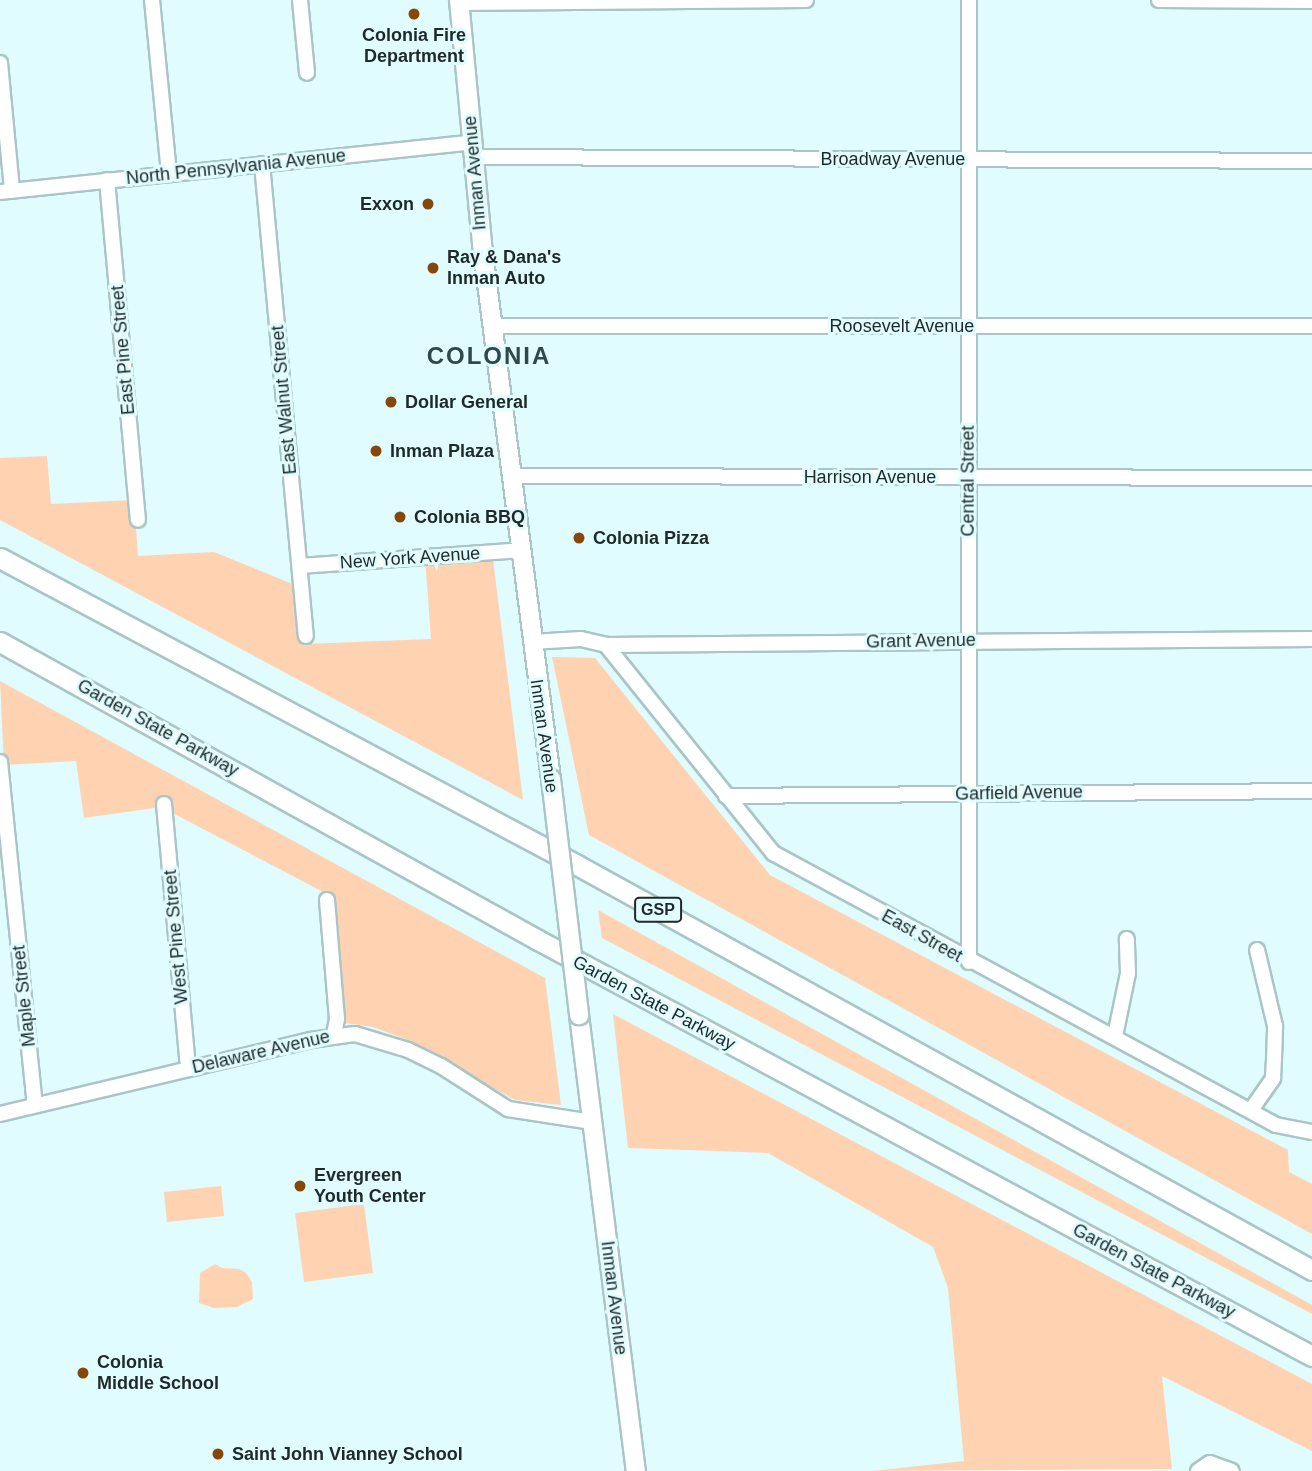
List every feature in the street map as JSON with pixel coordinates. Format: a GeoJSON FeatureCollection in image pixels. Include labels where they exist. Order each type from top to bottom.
{"type":"FeatureCollection","features":[{"type":"Feature","properties":{"kind":"highway","name":"GSP"},"geometry":{"type":"LineString","coordinates":[[0,558],[555,853],[1312,1270]]}},
{"type":"Feature","properties":{"kind":"highway","name":"Garden State Parkway"},"geometry":{"type":"LineString","coordinates":[[0,642],[526,934],[1312,1356]]}},
{"type":"Feature","properties":{"kind":"main road","name":"Inman Avenue"},"geometry":{"type":"LineString","coordinates":[[459,2],[492,327],[636,1471]]}},
{"type":"Feature","properties":{"kind":"street"},"geometry":{"type":"LineString","coordinates":[[152,0],[169,174]]}},
{"type":"Feature","properties":{"kind":"street"},"geometry":{"type":"LineString","coordinates":[[300,0],[307,73]]}},
{"type":"Feature","properties":{"kind":"street"},"geometry":{"type":"LineString","coordinates":[[459,2],[806,0]]}},
{"type":"Feature","properties":{"kind":"street","name":"Central Street"},"geometry":{"type":"LineString","coordinates":[[969,0],[969,962]]}},
{"type":"Feature","properties":{"kind":"street"},"geometry":{"type":"LineString","coordinates":[[1159,0],[1312,1]]}},
{"type":"Feature","properties":{"kind":"street"},"geometry":{"type":"LineString","coordinates":[[0,64],[6,191]]}},
{"type":"Feature","properties":{"kind":"street","name":"North Pennsylvania Avenue"},"geometry":{"type":"LineString","coordinates":[[6,191],[262,164],[473,149]]}},
{"type":"Feature","properties":{"kind":"street","name":"Broadway Avenue"},"geometry":{"type":"LineString","coordinates":[[473,149],[968,160],[1312,161]]}},
{"type":"Feature","properties":{"kind":"street","name":"East Walnut Street"},"geometry":{"type":"LineString","coordinates":[[262,164],[306,636]]}},
{"type":"Feature","properties":{"kind":"street","name":"East Pine Street"},"geometry":{"type":"LineString","coordinates":[[107,180],[138,520]]}},
{"type":"Feature","properties":{"kind":"street","name":"Roosevelt Avenue"},"geometry":{"type":"LineString","coordinates":[[492,327],[1312,326]]}},
{"type":"Feature","properties":{"kind":"street","name":"Harrison Avenue"},"geometry":{"type":"LineString","coordinates":[[512,476],[1312,478]]}},
{"type":"Feature","properties":{"kind":"street","name":"New York Avenue"},"geometry":{"type":"LineString","coordinates":[[300,566],[521,550]]}},
{"type":"Feature","properties":{"kind":"street","name":"Grant Avenue"},"geometry":{"type":"LineString","coordinates":[[532,642],[581,639],[606,645],[1312,639]]}},
{"type":"Feature","properties":{"kind":"street","name":"East Street"},"geometry":{"type":"LineString","coordinates":[[606,645],[773,853],[969,962],[1115,1036],[1276,1125],[1312,1132]]}},
{"type":"Feature","properties":{"kind":"street","name":"Maple Street"},"geometry":{"type":"LineString","coordinates":[[0,762],[35,1105]]}},
{"type":"Feature","properties":{"kind":"street","name":"Garfield Avenue"},"geometry":{"type":"LineString","coordinates":[[726,796],[1312,790]]}},
{"type":"Feature","properties":{"kind":"street","name":"West Pine Street"},"geometry":{"type":"LineString","coordinates":[[164,804],[188,1069]]}},
{"type":"Feature","properties":{"kind":"street"},"geometry":{"type":"LineString","coordinates":[[327,900],[337,1019],[334,1035]]}},
{"type":"Feature","properties":{"kind":"street"},"geometry":{"type":"LineString","coordinates":[[1115,1036],[1128,973],[1127,939]]}},
{"type":"Feature","properties":{"kind":"street"},"geometry":{"type":"LineString","coordinates":[[1251,1111],[1273,1078],[1274,1059],[1275,1026],[1257,950]]}},
{"type":"Feature","properties":{"kind":"street","name":"Delaware Avenue"},"geometry":{"type":"LineString","coordinates":[[0,1114],[334,1035],[355,1034],[408,1050],[442,1066],[508,1109],[592,1122]]}},
{"type":"Feature","properties":{"kind":"street"},"geometry":{"type":"LineString","coordinates":[[1198,1471],[1210,1464],[1232,1471]]}},
{"type":"Feature","properties":{"kind":"shaded area"},"geometry":{"type":"Polygon","coordinates":[[[47,456],[51,504],[134,500],[138,556],[214,552],[300,587],[306,644],[431,639],[425,557],[492,551],[523,800],[0,520],[0,458],[47,456]]]}},
{"type":"Feature","properties":{"kind":"shaded area"},"geometry":{"type":"Polygon","coordinates":[[[552,657],[595,658],[770,875],[1288,1150],[1289,1172],[1312,1184],[1312,1234],[589,835],[552,657]]]}},
{"type":"Feature","properties":{"kind":"shaded area"},"geometry":{"type":"Polygon","coordinates":[[[0,681],[545,978],[561,1105],[515,1100],[405,1039],[373,1027],[338,1022],[329,895],[161,807],[84,818],[76,761],[4,765],[0,681]]]}},
{"type":"Feature","properties":{"kind":"shaded area"},"geometry":{"type":"Polygon","coordinates":[[[598,910],[1312,1305],[1312,1314],[602,938],[598,910]]]}},
{"type":"Feature","properties":{"kind":"shaded area"},"geometry":{"type":"Polygon","coordinates":[[[613,1014],[1312,1384],[1312,1451],[1162,1376],[1172,1469],[873,1471],[964,1461],[948,1288],[933,1247],[768,1153],[628,1148],[613,1014]]]}},
{"type":"Feature","properties":{"kind":"shaded area"},"geometry":{"type":"Polygon","coordinates":[[[221,1186],[224,1216],[167,1222],[164,1192],[221,1186]]]}},
{"type":"Feature","properties":{"kind":"shaded area"},"geometry":{"type":"Polygon","coordinates":[[[364,1204],[373,1273],[304,1282],[295,1213],[364,1204]]]}},
{"type":"Feature","properties":{"kind":"shaded area"},"geometry":{"type":"Polygon","coordinates":[[[215,1264],[246,1273],[252,1282],[253,1299],[237,1307],[214,1308],[199,1303],[200,1273],[215,1264]]]}},
{"type":"Feature","properties":{"kind":"place","name":"Colonia Fire Department"},"geometry":{"type":"Point","coordinates":[414,14]}},
{"type":"Feature","properties":{"kind":"place","name":"Exxon"},"geometry":{"type":"Point","coordinates":[428,204]}},
{"type":"Feature","properties":{"kind":"place","name":"Ray & Dana's Inman Auto"},"geometry":{"type":"Point","coordinates":[433,268]}},
{"type":"Feature","properties":{"kind":"place","name":"Dollar General"},"geometry":{"type":"Point","coordinates":[391,402]}},
{"type":"Feature","properties":{"kind":"place","name":"Inman Plaza"},"geometry":{"type":"Point","coordinates":[376,451]}},
{"type":"Feature","properties":{"kind":"place","name":"Colonia BBQ"},"geometry":{"type":"Point","coordinates":[400,517]}},
{"type":"Feature","properties":{"kind":"place","name":"Colonia Pizza"},"geometry":{"type":"Point","coordinates":[579,538]}},
{"type":"Feature","properties":{"kind":"place","name":"Evergreen Youth Center"},"geometry":{"type":"Point","coordinates":[300,1186]}},
{"type":"Feature","properties":{"kind":"place","name":"Colonia Middle School"},"geometry":{"type":"Point","coordinates":[83,1373]}},
{"type":"Feature","properties":{"kind":"place","name":"Saint John Vianney School"},"geometry":{"type":"Point","coordinates":[218,1454]}},
{"type":"Feature","properties":{"kind":"district","name":"COLONIA"},"geometry":{"type":"Point","coordinates":[489,356]}}]}
